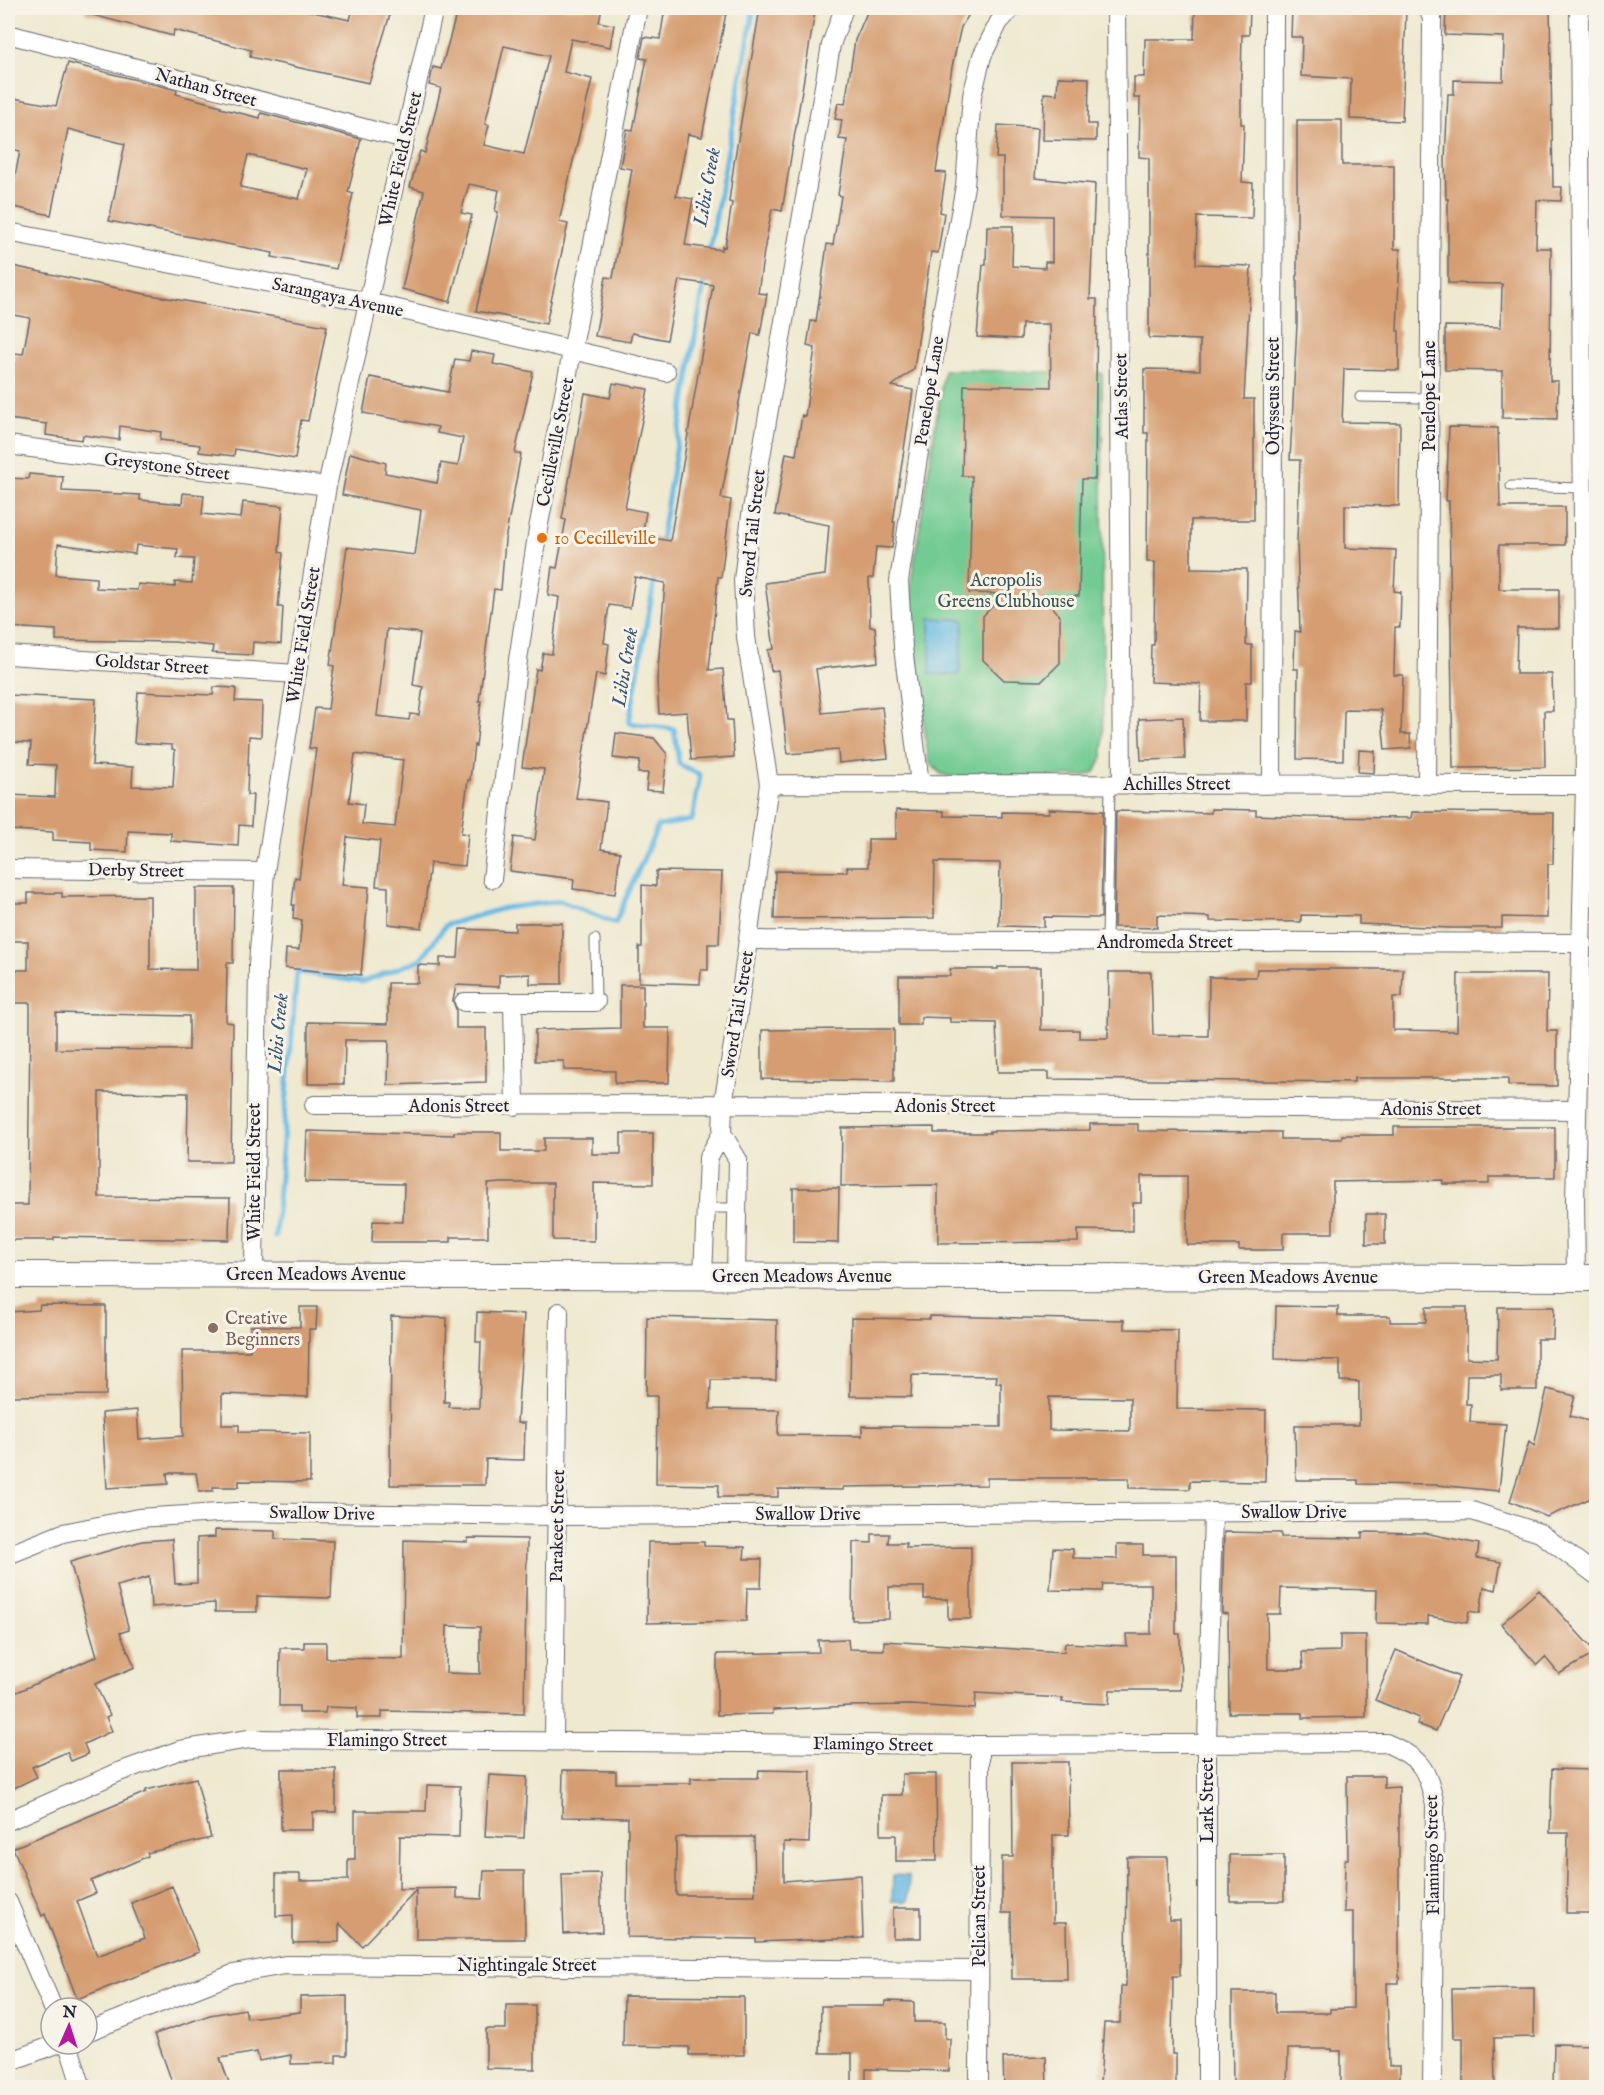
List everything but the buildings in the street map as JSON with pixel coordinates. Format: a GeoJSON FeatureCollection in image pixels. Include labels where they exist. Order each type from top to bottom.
{"type":"FeatureCollection","features":[{"type":"Feature","properties":{"kind":"street","name":"White Field Street"},"geometry":{"type":"LineString","coordinates":[[254,1274],[258,965],[266,872],[327,486],[434,8]]}},
{"type":"Feature","properties":{"kind":"street","name":"Cecilleville Street"},"geometry":{"type":"LineString","coordinates":[[492,879],[518,660],[538,529],[638,8]]}},
{"type":"Feature","properties":{"kind":"street","name":"Sword Tail Street"},"geometry":{"type":"LineString","coordinates":[[704,1275],[708,1158],[722,1133],[723,1104],[770,784],[746,637],[743,580],[751,515],[831,45],[844,8]]}},
{"type":"Feature","properties":{"kind":"street","name":"Penelope Lane"},"geometry":{"type":"LineString","coordinates":[[920,784],[903,647],[899,581],[931,374],[965,186],[972,96],[982,56],[999,22],[1011,8]]}},
{"type":"Feature","properties":{"kind":"street","name":"Atlas Street"},"geometry":{"type":"LineString","coordinates":[[1116,8],[1116,784]]}},
{"type":"Feature","properties":{"kind":"street","name":"Odysseus Street"},"geometry":{"type":"LineString","coordinates":[[1272,784],[1274,8]]}},
{"type":"Feature","properties":{"kind":"street","name":"Penelope Lane"},"geometry":{"type":"LineString","coordinates":[[1427,784],[1432,20],[1428,8]]}},
{"type":"Feature","properties":{"kind":"street"},"geometry":{"type":"LineString","coordinates":[[1579,8],[1585,784],[1577,1110],[1586,1278]]}},
{"type":"Feature","properties":{"kind":"street","name":"Nathan Street"},"geometry":{"type":"LineString","coordinates":[[8,34],[405,139]]}},
{"type":"Feature","properties":{"kind":"street","name":"Sarangaya Avenue"},"geometry":{"type":"LineString","coordinates":[[8,232],[368,302],[666,372]]}},
{"type":"Feature","properties":{"kind":"street","name":"Greystone Street"},"geometry":{"type":"LineString","coordinates":[[8,446],[327,486]]}},
{"type":"Feature","properties":{"kind":"street","name":"Goldstar Street"},"geometry":{"type":"LineString","coordinates":[[8,655],[297,674]]}},
{"type":"Feature","properties":{"kind":"street","name":"Achilles Street"},"geometry":{"type":"LineString","coordinates":[[770,784],[1585,784]]}},
{"type":"Feature","properties":{"kind":"street","name":"Derby Street"},"geometry":{"type":"LineString","coordinates":[[8,869],[266,872]]}},
{"type":"Feature","properties":{"kind":"street","name":"Andromeda Street"},"geometry":{"type":"LineString","coordinates":[[748,940],[1582,942]]}},
{"type":"Feature","properties":{"kind":"street"},"geometry":{"type":"LineString","coordinates":[[464,1002],[596,1002]]}},
{"type":"Feature","properties":{"kind":"street"},"geometry":{"type":"LineString","coordinates":[[513,1002],[514,1106]]}},
{"type":"Feature","properties":{"kind":"street","name":"Adonis Street"},"geometry":{"type":"LineString","coordinates":[[314,1105],[723,1104],[1577,1110]]}},
{"type":"Feature","properties":{"kind":"street"},"geometry":{"type":"LineString","coordinates":[[722,1133],[738,1161],[736,1275]]}},
{"type":"Feature","properties":{"kind":"street","name":"Green Meadows Avenue"},"geometry":{"type":"LineString","coordinates":[[8,1275],[1586,1278]]}},
{"type":"Feature","properties":{"kind":"street","name":"Parakeet Street"},"geometry":{"type":"LineString","coordinates":[[554,1740],[559,1312]]}},
{"type":"Feature","properties":{"kind":"street","name":"Swallow Drive"},"geometry":{"type":"LineString","coordinates":[[8,1555],[63,1533],[138,1518],[235,1512],[557,1516],[1472,1511],[1540,1533],[1596,1573]]}},
{"type":"Feature","properties":{"kind":"street","name":"Lark Street"},"geometry":{"type":"LineString","coordinates":[[1207,2088],[1207,1743],[1213,1512]]}},
{"type":"Feature","properties":{"kind":"street","name":"Flamingo Street"},"geometry":{"type":"LineString","coordinates":[[8,1821],[119,1772],[180,1750],[249,1739],[980,1745],[1386,1743],[1411,1754],[1429,1778],[1435,1805],[1432,2088]]}},
{"type":"Feature","properties":{"kind":"street","name":"Pelican Street"},"geometry":{"type":"LineString","coordinates":[[979,2088],[980,1745]]}},
{"type":"Feature","properties":{"kind":"street"},"geometry":{"type":"LineString","coordinates":[[8,1902],[48,1996]]}},
{"type":"Feature","properties":{"kind":"street","name":"Nightingale Street"},"geometry":{"type":"LineString","coordinates":[[99,2027],[233,1974],[285,1965],[979,1970]]}},
{"type":"Feature","properties":{"kind":"street"},"geometry":{"type":"LineString","coordinates":[[8,2062],[39,2051]]}},
{"type":"Feature","properties":{"kind":"street"},"geometry":{"type":"LineString","coordinates":[[72,2056],[82,2088]]}},
{"type":"Feature","properties":{"kind":"lane"},"geometry":{"type":"LineString","coordinates":[[1360,397],[1429,398]]}},
{"type":"Feature","properties":{"kind":"lane"},"geometry":{"type":"LineString","coordinates":[[1511,486],[1583,488]]}},
{"type":"Feature","properties":{"kind":"lane"},"geometry":{"type":"LineString","coordinates":[[1107,942],[1116,784]]}},
{"type":"Feature","properties":{"kind":"lane"},"geometry":{"type":"LineString","coordinates":[[595,939],[596,1002]]}},
{"type":"Feature","properties":{"kind":"lane"},"geometry":{"type":"LineString","coordinates":[[706,1208],[736,1208]]}},
{"type":"Feature","properties":{"kind":"green space","name":"Acropolis Greens Clubhouse"},"geometry":{"type":"Polygon","coordinates":[[[944,370],[1102,373],[1103,756],[1095,772],[1086,776],[952,777],[941,774],[929,762],[914,653],[911,583],[944,370]]]}},
{"type":"Feature","properties":{"kind":"water"},"geometry":{"type":"Polygon","coordinates":[[[930,618],[964,620],[959,675],[930,674],[930,618]]]}},
{"type":"Feature","properties":{"kind":"water"},"geometry":{"type":"Polygon","coordinates":[[[893,1875],[909,1876],[908,1902],[892,1901],[893,1875]]]}},
{"type":"Feature","properties":{"kind":"waterway","name":"Libis Creek"},"geometry":{"type":"LineString","coordinates":[[709,253],[754,8]]}},
{"type":"Feature","properties":{"kind":"waterway","name":"Libis Creek"},"geometry":{"type":"LineString","coordinates":[[660,546],[705,277]]}},
{"type":"Feature","properties":{"kind":"waterway","name":"Libis Creek"},"geometry":{"type":"LineString","coordinates":[[275,1237],[297,972],[362,982],[420,960],[446,925],[504,908],[560,901],[615,923],[658,826],[692,820],[700,775],[679,764],[674,729],[629,723],[655,576]]}},
{"type":"Feature","properties":{"kind":"place","name":"10 Cecilleville"},"geometry":{"type":"Point","coordinates":[542,538]}},
{"type":"Feature","properties":{"kind":"place","name":"Creative Beginners"},"geometry":{"type":"Point","coordinates":[213,1328]}}]}
